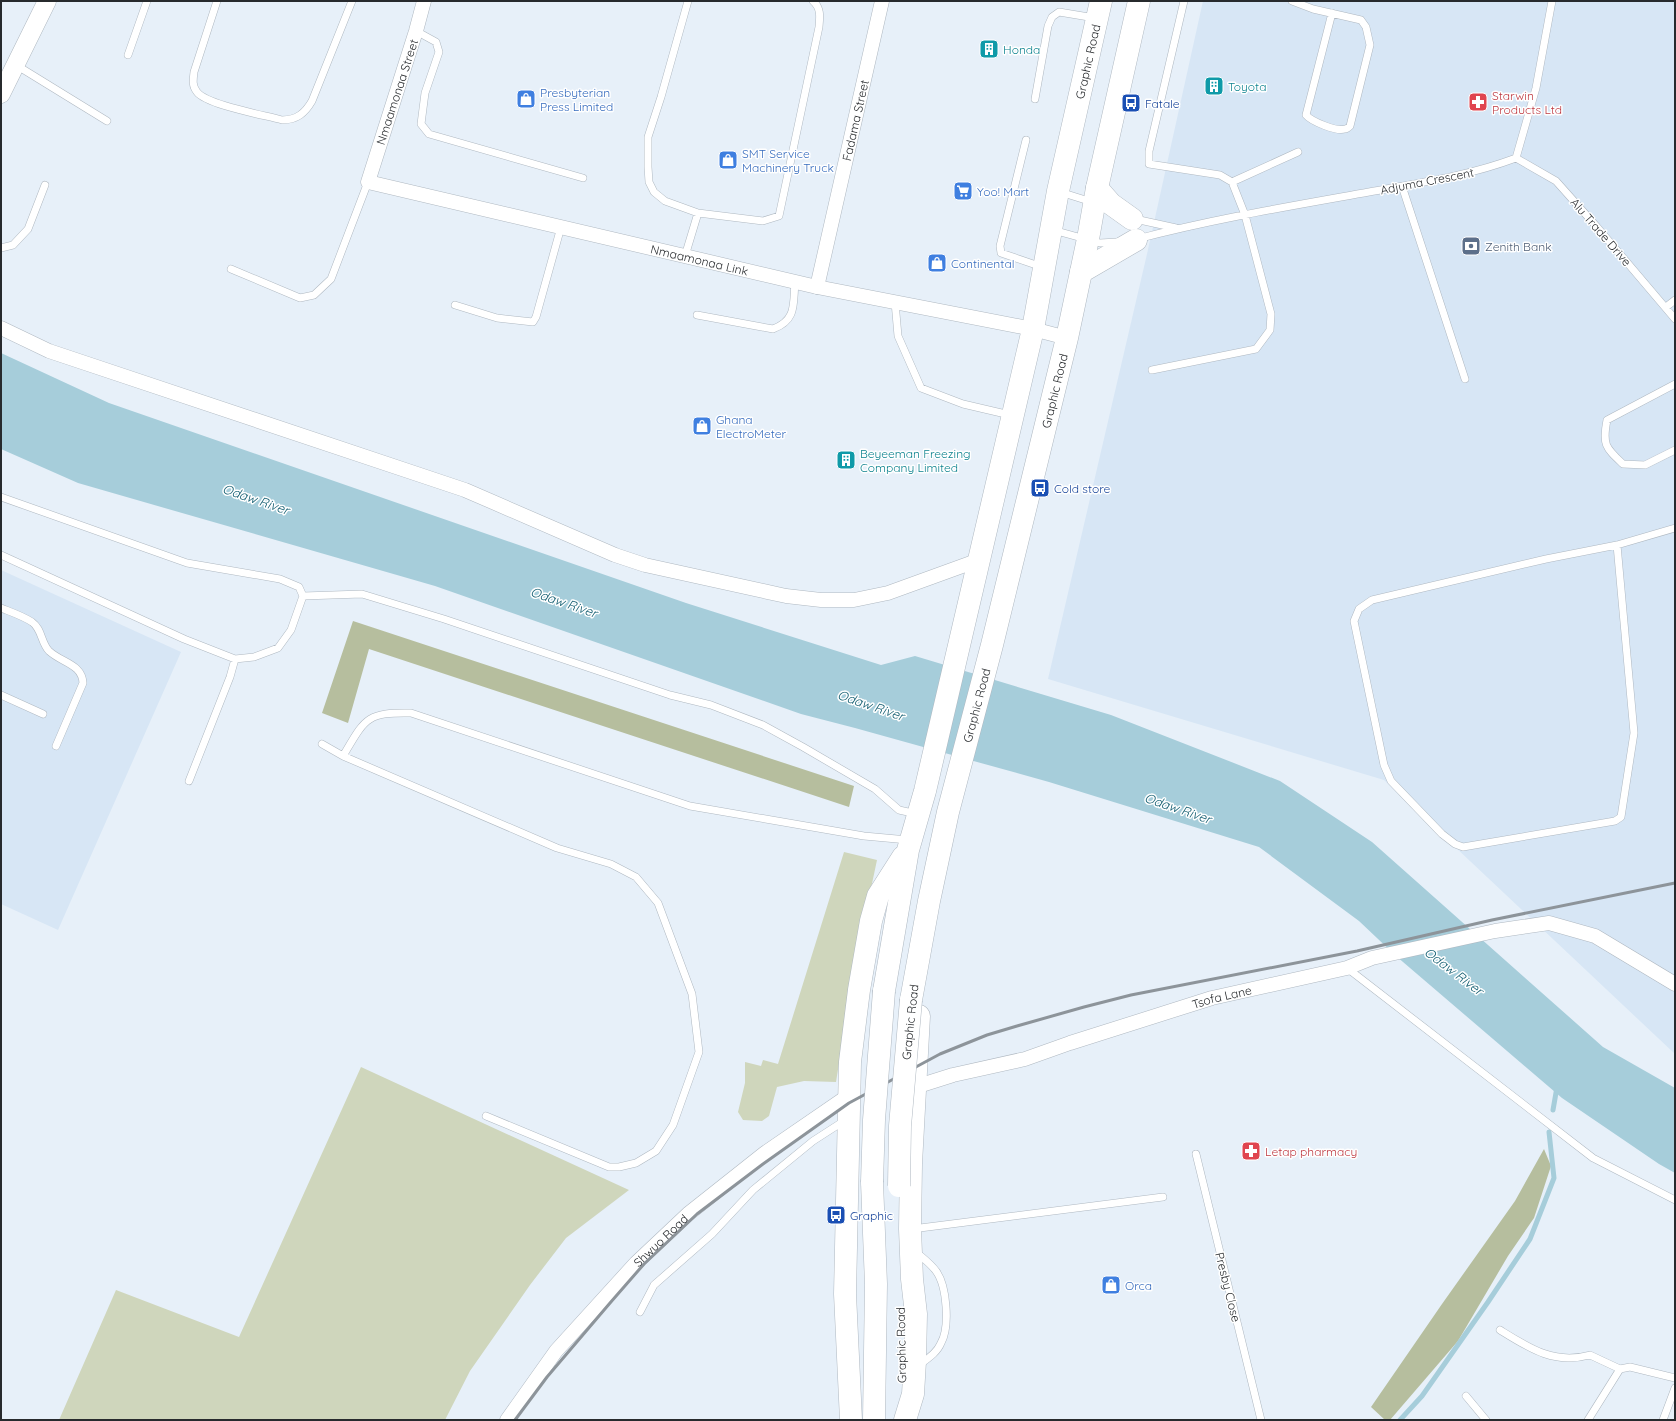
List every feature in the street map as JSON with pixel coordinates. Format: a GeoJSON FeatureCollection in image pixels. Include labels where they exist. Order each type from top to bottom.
{"type":"FeatureCollection","features":[{"type":"Feature","properties":{"kind":"main road","name":"Graphic Road"},"geometry":{"type":"LineString","coordinates":[[903,1420],[899,1186],[900,1126],[911,1000],[929,901],[948,812],[954,795],[992,645],[1067,338],[1096,195],[1139,1]]}},
{"type":"Feature","properties":{"kind":"main road","name":"Graphic Road"},"geometry":{"type":"LineString","coordinates":[[874,1420],[876,1284],[872,1182],[874,1120],[884,991],[909,845],[925,791],[1033,329],[1058,191],[1099,10]]}},
{"type":"Feature","properties":{"kind":"main road"},"geometry":{"type":"LineString","coordinates":[[1081,272],[1134,229],[1110,204],[1096,195]]}},
{"type":"Feature","properties":{"kind":"main road"},"geometry":{"type":"LineString","coordinates":[[852,1420],[845,1294],[848,1096],[850,1062],[859,990],[878,896],[909,845]]}},
{"type":"Feature","properties":{"kind":"main road"},"geometry":{"type":"LineString","coordinates":[[903,1420],[913,1394],[916,1314],[910,1238],[920,974],[929,901]]}},
{"type":"Feature","properties":{"kind":"street"},"geometry":{"type":"LineString","coordinates":[[1,94],[14,64],[47,1]]}},
{"type":"Feature","properties":{"kind":"street","name":"Fadama Street"},"geometry":{"type":"LineString","coordinates":[[817,287],[882,1]]}},
{"type":"Feature","properties":{"kind":"street","name":"Nmaamonaa Street"},"geometry":{"type":"LineString","coordinates":[[368,182],[416,32],[420,2]]}},
{"type":"Feature","properties":{"kind":"street","name":"Nmaamonaa Link"},"geometry":{"type":"LineString","coordinates":[[368,182],[817,287],[1033,329],[1067,338]]}},
{"type":"Feature","properties":{"kind":"street"},"geometry":{"type":"LineString","coordinates":[[1,328],[49,351],[465,490],[615,555],[645,565],[786,596],[821,600],[854,600],[888,593],[979,560]]}},
{"type":"Feature","properties":{"kind":"street","name":"Tsofa Lane"},"geometry":{"type":"LineString","coordinates":[[915,1087],[953,1075],[1025,1059],[1070,1043],[1212,998],[1347,968],[1372,958],[1495,931],[1549,923],[1595,936],[1675,984]]}},
{"type":"Feature","properties":{"kind":"street","name":"Shwuo Road"},"geometry":{"type":"LineString","coordinates":[[507,1420],[556,1351],[636,1263],[682,1219],[765,1153],[848,1096]]}},
{"type":"Feature","properties":{"kind":"lane"},"geometry":{"type":"LineString","coordinates":[[128,55],[147,1]]}},
{"type":"Feature","properties":{"kind":"lane"},"geometry":{"type":"LineString","coordinates":[[217,1],[194,72],[193,82],[198,93],[209,101],[282,120],[291,120],[306,110],[312,101],[352,1]]}},
{"type":"Feature","properties":{"kind":"lane"},"geometry":{"type":"LineString","coordinates":[[688,1],[648,137],[649,182],[654,192],[665,201],[698,213],[763,221],[779,216],[819,26],[819,6],[813,1]]}},
{"type":"Feature","properties":{"kind":"lane"},"geometry":{"type":"LineString","coordinates":[[1152,370],[1256,349],[1270,330],[1271,314],[1245,215],[1232,182],[1220,175],[1149,164],[1149,151],[1184,1]]}},
{"type":"Feature","properties":{"kind":"lane"},"geometry":{"type":"LineString","coordinates":[[1292,1],[1313,9],[1332,13],[1362,20],[1366,27],[1370,45],[1350,126],[1340,130],[1324,126],[1309,119],[1306,115],[1332,13]]}},
{"type":"Feature","properties":{"kind":"lane"},"geometry":{"type":"LineString","coordinates":[[1516,158],[1536,88],[1552,1]]}},
{"type":"Feature","properties":{"kind":"lane"},"geometry":{"type":"LineString","coordinates":[[1035,99],[1048,26],[1052,17],[1059,12],[1099,10]]}},
{"type":"Feature","properties":{"kind":"lane"},"geometry":{"type":"LineString","coordinates":[[416,32],[436,42],[439,52],[425,93],[421,124],[429,134],[583,178]]}},
{"type":"Feature","properties":{"kind":"lane"},"geometry":{"type":"LineString","coordinates":[[14,64],[107,121]]}},
{"type":"Feature","properties":{"kind":"lane"},"geometry":{"type":"LineString","coordinates":[[1026,140],[1000,246],[1001,253],[1044,268]]}},
{"type":"Feature","properties":{"kind":"lane"},"geometry":{"type":"LineString","coordinates":[[1232,182],[1298,152]]}},
{"type":"Feature","properties":{"kind":"lane","name":"Adjuma Crescent"},"geometry":{"type":"LineString","coordinates":[[1051,230],[1107,244],[1134,229],[1178,228],[1464,175],[1516,158]]}},
{"type":"Feature","properties":{"kind":"lane","name":"Alu Trade Drive"},"geometry":{"type":"LineString","coordinates":[[1516,158],[1556,181],[1675,319]]}},
{"type":"Feature","properties":{"kind":"lane"},"geometry":{"type":"LineString","coordinates":[[231,269],[300,298],[314,295],[332,279],[368,182]]}},
{"type":"Feature","properties":{"kind":"lane"},"geometry":{"type":"LineString","coordinates":[[1,248],[13,245],[28,229],[45,185]]}},
{"type":"Feature","properties":{"kind":"lane"},"geometry":{"type":"LineString","coordinates":[[1402,186],[1465,379]]}},
{"type":"Feature","properties":{"kind":"lane"},"geometry":{"type":"LineString","coordinates":[[1058,191],[1096,195]]}},
{"type":"Feature","properties":{"kind":"lane"},"geometry":{"type":"LineString","coordinates":[[685,256],[698,213]]}},
{"type":"Feature","properties":{"kind":"lane"},"geometry":{"type":"LineString","coordinates":[[455,305],[497,318],[533,322],[536,318],[561,227]]}},
{"type":"Feature","properties":{"kind":"lane","name":"Adjuma Crescent"},"geometry":{"type":"LineString","coordinates":[[1134,229],[1178,228]]}},
{"type":"Feature","properties":{"kind":"lane"},"geometry":{"type":"LineString","coordinates":[[697,315],[773,329],[784,325],[791,316],[795,282]]}},
{"type":"Feature","properties":{"kind":"lane"},"geometry":{"type":"LineString","coordinates":[[1666,307],[1675,300]]}},
{"type":"Feature","properties":{"kind":"lane"},"geometry":{"type":"LineString","coordinates":[[895,302],[898,336],[921,388],[963,404],[1013,416]]}},
{"type":"Feature","properties":{"kind":"lane"},"geometry":{"type":"LineString","coordinates":[[1675,384],[1607,420],[1605,432],[1607,449],[1623,464],[1645,465],[1675,450]]}},
{"type":"Feature","properties":{"kind":"lane"},"geometry":{"type":"LineString","coordinates":[[1,497],[187,564],[280,579],[299,587],[303,596],[291,630],[278,648],[254,657],[235,658],[184,639],[1,555]]}},
{"type":"Feature","properties":{"kind":"lane"},"geometry":{"type":"LineString","coordinates":[[1617,545],[1634,733],[1621,817],[1615,822],[1470,846],[1463,847],[1455,844],[1442,834],[1391,781],[1384,765],[1354,621],[1359,609],[1372,600],[1546,559],[1617,545],[1675,528]]}},
{"type":"Feature","properties":{"kind":"lane"},"geometry":{"type":"LineString","coordinates":[[303,596],[362,594],[444,619],[670,695],[711,705],[763,726],[796,743],[875,789],[899,810],[918,814]]}},
{"type":"Feature","properties":{"kind":"lane"},"geometry":{"type":"LineString","coordinates":[[1,608],[33,623],[39,629],[46,648],[55,656],[78,669],[82,675],[83,683],[56,746]]}},
{"type":"Feature","properties":{"kind":"lane"},"geometry":{"type":"LineString","coordinates":[[190,781],[230,677],[235,658]]}},
{"type":"Feature","properties":{"kind":"lane"},"geometry":{"type":"LineString","coordinates":[[1,695],[43,714]]}},
{"type":"Feature","properties":{"kind":"lane"},"geometry":{"type":"LineString","coordinates":[[343,756],[361,727],[372,717],[388,713],[411,713],[690,806],[909,845]]}},
{"type":"Feature","properties":{"kind":"lane"},"geometry":{"type":"LineString","coordinates":[[322,744],[343,756],[558,848],[611,864],[636,877],[658,903],[692,994],[699,1052],[674,1125],[656,1151],[636,1163],[619,1167],[610,1167],[486,1116]]}},
{"type":"Feature","properties":{"kind":"lane"},"geometry":{"type":"LineString","coordinates":[[1347,968],[1593,1158],[1675,1200]]}},
{"type":"Feature","properties":{"kind":"lane"},"geometry":{"type":"LineString","coordinates":[[640,1312],[654,1285],[712,1234],[753,1190],[813,1141],[848,1119]]}},
{"type":"Feature","properties":{"kind":"lane","name":"Presby Close"},"geometry":{"type":"LineString","coordinates":[[1196,1154],[1261,1420]]}},
{"type":"Feature","properties":{"kind":"lane"},"geometry":{"type":"LineString","coordinates":[[914,1369],[935,1352],[942,1343],[946,1326],[944,1286],[936,1272],[910,1238],[1163,1197]]}},
{"type":"Feature","properties":{"kind":"lane"},"geometry":{"type":"LineString","coordinates":[[1500,1330],[1533,1351],[1558,1357],[1578,1358],[1590,1355],[1620,1369],[1630,1367],[1675,1378]]}},
{"type":"Feature","properties":{"kind":"lane"},"geometry":{"type":"LineString","coordinates":[[1588,1420],[1620,1369]]}},
{"type":"Feature","properties":{"kind":"lane"},"geometry":{"type":"LineString","coordinates":[[1663,1420],[1675,1388]]}},
{"type":"Feature","properties":{"kind":"lane"},"geometry":{"type":"LineString","coordinates":[[1466,1396],[1486,1420]]}},
{"type":"Feature","properties":{"kind":"shaded area"},"geometry":{"type":"Polygon","coordinates":[[[1203,1],[1675,1],[1675,1054],[1384,780],[1048,679],[1147,254],[1203,1]]]}},
{"type":"Feature","properties":{"kind":"shaded area"},"geometry":{"type":"Polygon","coordinates":[[[1,570],[181,652],[58,930],[1,904],[1,570]]]}},
{"type":"Feature","properties":{"kind":"green space"},"geometry":{"type":"Polygon","coordinates":[[[353,621],[854,786],[849,807],[369,649],[348,723],[322,713],[353,621]]]}},
{"type":"Feature","properties":{"kind":"green space"},"geometry":{"type":"Polygon","coordinates":[[[844,852],[877,860],[855,964],[836,1082],[804,1081],[777,1087],[769,1116],[762,1121],[743,1120],[738,1112],[745,1083],[745,1062],[761,1066],[763,1060],[778,1064],[844,852]]]}},
{"type":"Feature","properties":{"kind":"green space"},"geometry":{"type":"Polygon","coordinates":[[[361,1067],[629,1190],[566,1238],[530,1285],[470,1371],[445,1420],[59,1420],[116,1290],[239,1337],[361,1067]]]}},
{"type":"Feature","properties":{"kind":"green space"},"geometry":{"type":"Polygon","coordinates":[[[1544,1149],[1551,1166],[1534,1218],[1508,1256],[1458,1341],[1390,1420],[1385,1420],[1371,1407],[1515,1201],[1544,1149]]]}},
{"type":"Feature","properties":{"kind":"water","name":"Odaw River"},"geometry":{"type":"Polygon","coordinates":[[[1,353],[109,403],[686,603],[881,665],[915,656],[1111,715],[1280,781],[1372,842],[1603,1047],[1675,1088],[1675,1173],[1659,1164],[1562,1098],[1396,956],[1359,921],[1259,847],[1049,782],[801,714],[435,586],[78,483],[1,449],[1,353]]]}},
{"type":"Feature","properties":{"kind":"waterway"},"geometry":{"type":"LineString","coordinates":[[1553,1110],[1557,1087]]}},
{"type":"Feature","properties":{"kind":"waterway"},"geometry":{"type":"LineString","coordinates":[[1400,1420],[1422,1396],[1530,1239],[1554,1178],[1549,1132]]}},
{"type":"Feature","properties":{"kind":"railway"},"geometry":{"type":"LineString","coordinates":[[515,1420],[547,1377],[644,1264],[697,1214],[763,1164],[849,1103],[940,1054],[987,1035],[1131,995],[1357,951],[1492,920],[1675,883]]}},
{"type":"Feature","properties":{"kind":"place","name":"Honda"},"geometry":{"type":"Point","coordinates":[989,49]}},
{"type":"Feature","properties":{"kind":"place","name":"Toyota"},"geometry":{"type":"Point","coordinates":[1214,86]}},
{"type":"Feature","properties":{"kind":"place","name":"Presbyterian Press Limited"},"geometry":{"type":"Point","coordinates":[526,99]}},
{"type":"Feature","properties":{"kind":"place","name":"Starwin Products Ltd"},"geometry":{"type":"Point","coordinates":[1478,102]}},
{"type":"Feature","properties":{"kind":"place","name":"Fatale"},"geometry":{"type":"Point","coordinates":[1131,103]}},
{"type":"Feature","properties":{"kind":"place","name":"SMT Service Machinery Truck"},"geometry":{"type":"Point","coordinates":[728,160]}},
{"type":"Feature","properties":{"kind":"place","name":"Yoo! Mart"},"geometry":{"type":"Point","coordinates":[963,191]}},
{"type":"Feature","properties":{"kind":"place","name":"Zenith Bank"},"geometry":{"type":"Point","coordinates":[1471,246]}},
{"type":"Feature","properties":{"kind":"place","name":"Continental"},"geometry":{"type":"Point","coordinates":[937,263]}},
{"type":"Feature","properties":{"kind":"place","name":"Ghana ElectroMeter"},"geometry":{"type":"Point","coordinates":[702,426]}},
{"type":"Feature","properties":{"kind":"place","name":"Beyeeman Freezing Company Limited"},"geometry":{"type":"Point","coordinates":[846,460]}},
{"type":"Feature","properties":{"kind":"place","name":"Cold store"},"geometry":{"type":"Point","coordinates":[1040,488]}},
{"type":"Feature","properties":{"kind":"place","name":"Letap pharmacy"},"geometry":{"type":"Point","coordinates":[1251,1151]}},
{"type":"Feature","properties":{"kind":"place","name":"Graphic"},"geometry":{"type":"Point","coordinates":[836,1215]}},
{"type":"Feature","properties":{"kind":"place","name":"Orca"},"geometry":{"type":"Point","coordinates":[1111,1285]}}]}
